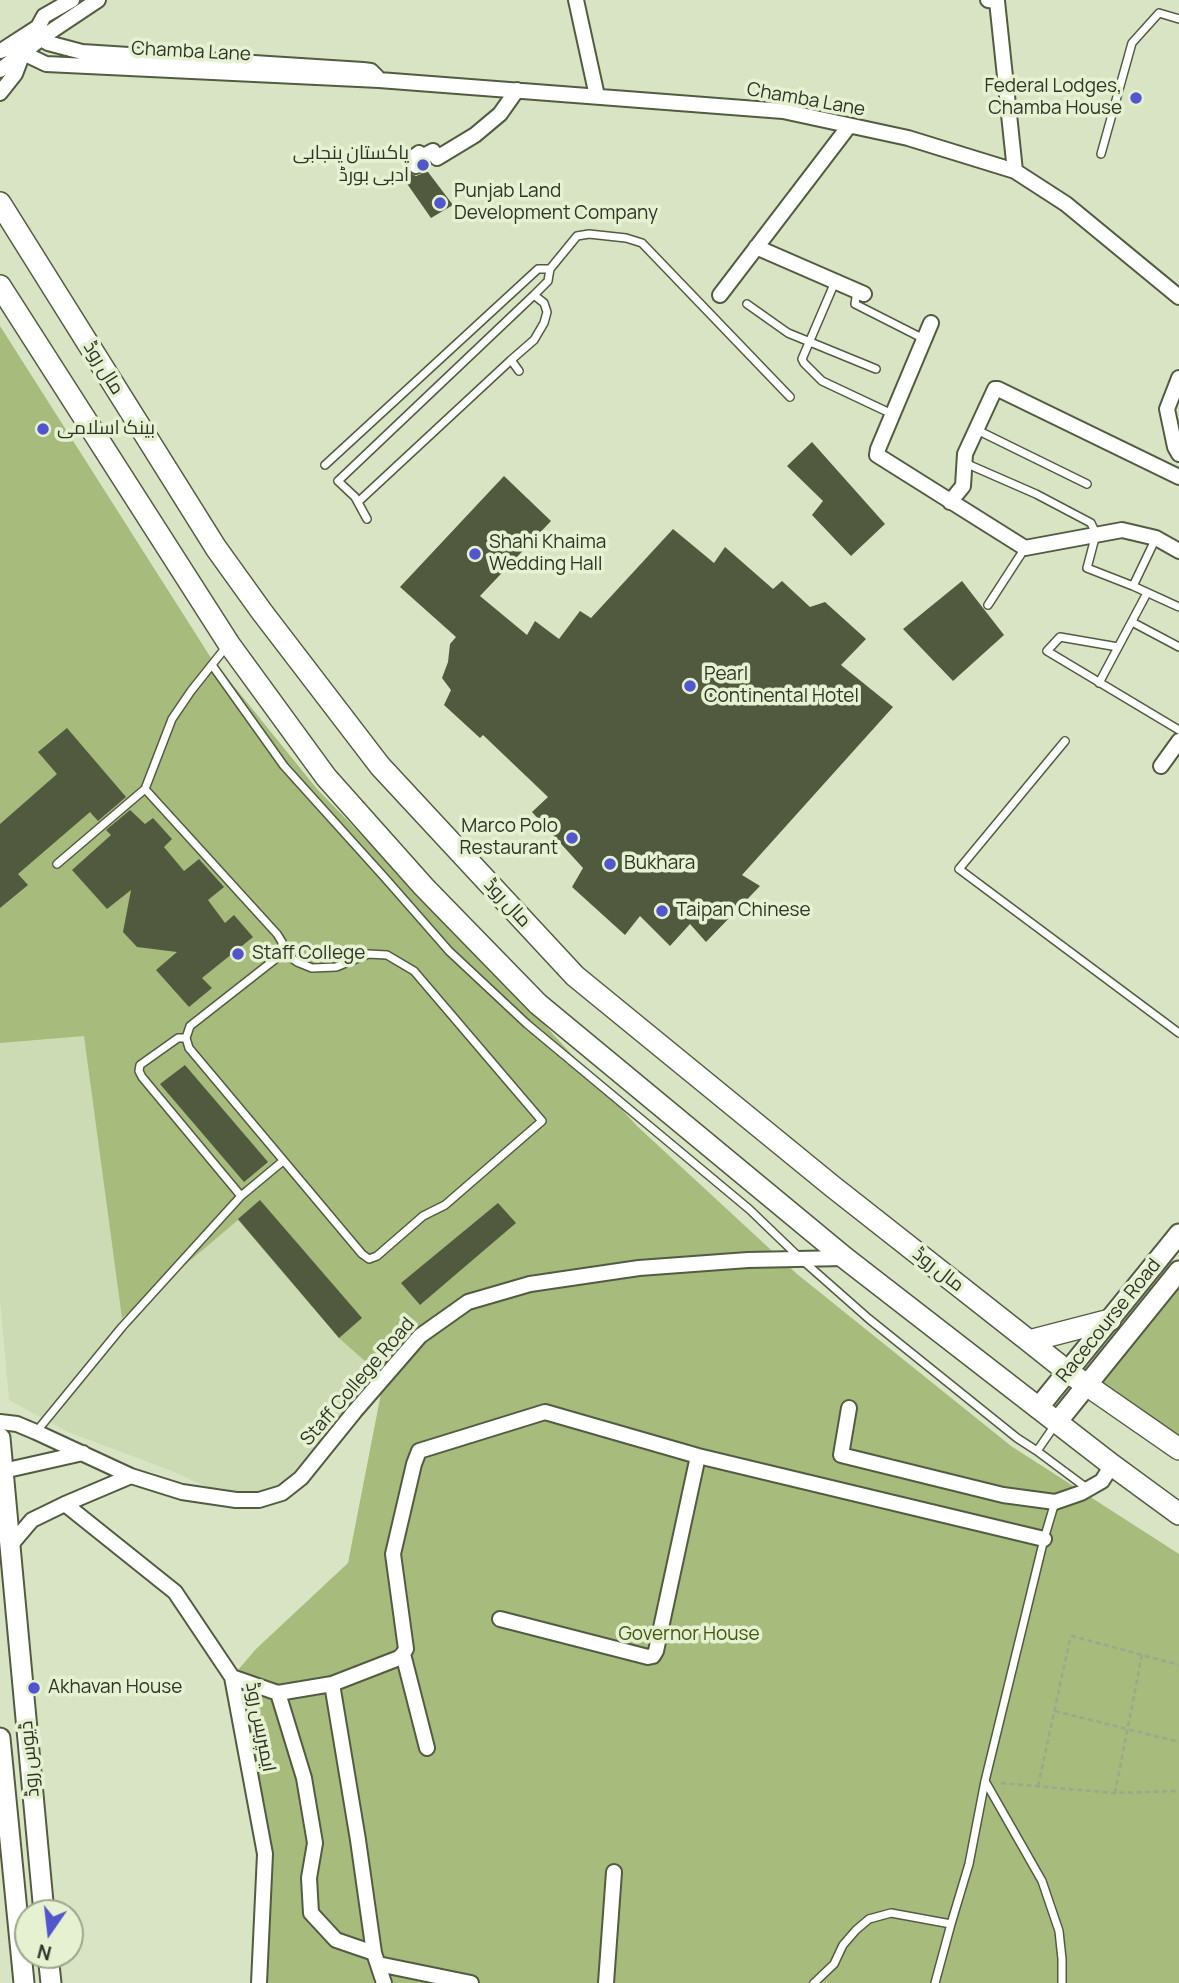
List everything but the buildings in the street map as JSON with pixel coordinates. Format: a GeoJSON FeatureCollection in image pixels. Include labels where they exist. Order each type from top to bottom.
{"type":"FeatureCollection","features":[{"type":"Feature","properties":{"kind":"main road","name":"مال روڈ"},"geometry":{"type":"LineString","coordinates":[[0,203],[216,548],[262,612],[380,766],[575,976],[832,1186],[1029,1341],[1179,1449]]}},
{"type":"Feature","properties":{"kind":"main road"},"geometry":{"type":"LineString","coordinates":[[0,286],[229,644],[326,777],[424,887],[538,1004],[845,1258],[1179,1514]]}},
{"type":"Feature","properties":{"kind":"main road","name":"Racecourse Road"},"geometry":{"type":"LineString","coordinates":[[1057,1422],[1077,1378],[1110,1320],[1179,1234]]}},
{"type":"Feature","properties":{"kind":"main road","name":"Racecourse Road"},"geometry":{"type":"LineString","coordinates":[[1038,1408],[1077,1378],[1179,1271]]}},
{"type":"Feature","properties":{"kind":"main road"},"geometry":{"type":"LineString","coordinates":[[1029,1341],[1110,1320]]}},
{"type":"Feature","properties":{"kind":"main road","name":"ڈیوس روڈ"},"geometry":{"type":"LineString","coordinates":[[0,1445],[43,1899]]}},
{"type":"Feature","properties":{"kind":"main road","name":"ڈیوس روڈ"},"geometry":{"type":"LineString","coordinates":[[0,1738],[3,1808],[24,1983]]}},
{"type":"Feature","properties":{"kind":"street"},"geometry":{"type":"LineString","coordinates":[[2,50],[38,27],[44,16],[72,0]]}},
{"type":"Feature","properties":{"kind":"street"},"geometry":{"type":"LineString","coordinates":[[0,71],[98,0]]}},
{"type":"Feature","properties":{"kind":"street"},"geometry":{"type":"LineString","coordinates":[[576,0],[597,96]]}},
{"type":"Feature","properties":{"kind":"street"},"geometry":{"type":"LineString","coordinates":[[994,1],[1015,171]]}},
{"type":"Feature","properties":{"kind":"street","name":"Chamba Lane"},"geometry":{"type":"LineString","coordinates":[[41,39],[82,52],[363,70],[371,71],[379,80]]}},
{"type":"Feature","properties":{"kind":"street","name":"Chamba Lane"},"geometry":{"type":"LineString","coordinates":[[2,50],[23,53],[46,64],[379,80],[783,111],[908,138],[1015,171],[1066,204],[1179,297]]}},
{"type":"Feature","properties":{"kind":"street"},"geometry":{"type":"LineString","coordinates":[[0,93],[15,75],[23,53]]}},
{"type":"Feature","properties":{"kind":"street"},"geometry":{"type":"LineString","coordinates":[[416,166],[411,159],[419,153],[422,157],[433,151],[437,159],[475,135],[500,114],[517,90]]}},
{"type":"Feature","properties":{"kind":"street"},"geometry":{"type":"LineString","coordinates":[[720,295],[849,126]]}},
{"type":"Feature","properties":{"kind":"street"},"geometry":{"type":"LineString","coordinates":[[757,247],[861,293]]}},
{"type":"Feature","properties":{"kind":"street"},"geometry":{"type":"LineString","coordinates":[[931,323],[877,455],[1025,548],[1122,530],[1156,538],[1179,551]]}},
{"type":"Feature","properties":{"kind":"street"},"geometry":{"type":"LineString","coordinates":[[1179,379],[1167,409],[1179,454]]}},
{"type":"Feature","properties":{"kind":"street"},"geometry":{"type":"LineString","coordinates":[[950,502],[963,486],[965,454],[993,392],[998,389],[1179,477]]}},
{"type":"Feature","properties":{"kind":"street"},"geometry":{"type":"LineString","coordinates":[[1161,766],[1179,741]]}},
{"type":"Feature","properties":{"kind":"street","name":"Staff College Road"},"geometry":{"type":"LineString","coordinates":[[0,1422],[17,1424],[131,1476],[182,1492],[236,1500],[258,1500],[282,1493],[301,1478],[420,1336],[468,1302],[530,1284],[639,1268],[748,1260],[845,1258]]}},
{"type":"Feature","properties":{"kind":"street"},"geometry":{"type":"LineString","coordinates":[[849,1408],[841,1455],[1003,1495],[1055,1502],[1102,1481],[1112,1465]]}},
{"type":"Feature","properties":{"kind":"street"},"geometry":{"type":"LineString","coordinates":[[427,1748],[403,1654],[405,1649],[393,1554],[419,1451],[545,1412],[698,1456],[1044,1539]]}},
{"type":"Feature","properties":{"kind":"street"},"geometry":{"type":"LineString","coordinates":[[3,1471],[83,1453]]}},
{"type":"Feature","properties":{"kind":"street"},"geometry":{"type":"LineString","coordinates":[[500,1619],[648,1657],[653,1656],[698,1456]]}},
{"type":"Feature","properties":{"kind":"street"},"geometry":{"type":"LineString","coordinates":[[9,1547],[32,1520],[131,1476]]}},
{"type":"Feature","properties":{"kind":"street","name":"ایمپریس روڈ"},"geometry":{"type":"LineString","coordinates":[[65,1504],[175,1592],[232,1677],[265,1854],[258,1983]]}},
{"type":"Feature","properties":{"kind":"street"},"geometry":{"type":"LineString","coordinates":[[232,1677],[278,1693],[332,1684],[403,1654]]}},
{"type":"Feature","properties":{"kind":"street"},"geometry":{"type":"LineString","coordinates":[[332,1684],[376,1958],[384,1983]]}},
{"type":"Feature","properties":{"kind":"street"},"geometry":{"type":"LineString","coordinates":[[278,1693],[304,1778],[315,1843],[309,1878],[311,1913],[335,1940],[376,1958],[471,1983]]}},
{"type":"Feature","properties":{"kind":"street"},"geometry":{"type":"LineString","coordinates":[[606,1983],[614,1872]]}},
{"type":"Feature","properties":{"kind":"lane"},"geometry":{"type":"LineString","coordinates":[[1101,154],[1132,43],[1159,13],[1179,19]]}},
{"type":"Feature","properties":{"kind":"lane"},"geometry":{"type":"LineString","coordinates":[[367,519],[358,502],[338,481],[548,281],[550,269],[577,236],[602,235],[642,243],[790,397]]}},
{"type":"Feature","properties":{"kind":"lane"},"geometry":{"type":"LineString","coordinates":[[325,465],[538,269],[550,269]]}},
{"type":"Feature","properties":{"kind":"lane"},"geometry":{"type":"LineString","coordinates":[[835,282],[802,359],[822,381],[893,414]]}},
{"type":"Feature","properties":{"kind":"lane"},"geometry":{"type":"LineString","coordinates":[[861,293],[855,304],[924,339]]}},
{"type":"Feature","properties":{"kind":"lane"},"geometry":{"type":"LineString","coordinates":[[358,502],[534,340],[547,312],[544,303],[534,295]]}},
{"type":"Feature","properties":{"kind":"lane"},"geometry":{"type":"LineString","coordinates":[[747,304],[788,333],[876,369]]}},
{"type":"Feature","properties":{"kind":"lane"},"geometry":{"type":"LineString","coordinates":[[511,360],[519,371]]}},
{"type":"Feature","properties":{"kind":"lane"},"geometry":{"type":"LineString","coordinates":[[976,430],[1087,484]]}},
{"type":"Feature","properties":{"kind":"lane"},"geometry":{"type":"LineString","coordinates":[[965,463],[1036,494],[1091,523],[1096,534],[1087,568],[1179,607]]}},
{"type":"Feature","properties":{"kind":"lane"},"geometry":{"type":"LineString","coordinates":[[1133,586],[1156,538]]}},
{"type":"Feature","properties":{"kind":"lane"},"geometry":{"type":"LineString","coordinates":[[988,606],[1025,548]]}},
{"type":"Feature","properties":{"kind":"lane"},"geometry":{"type":"LineString","coordinates":[[1099,683],[1147,593]]}},
{"type":"Feature","properties":{"kind":"lane"},"geometry":{"type":"LineString","coordinates":[[1132,622],[1179,647]]}},
{"type":"Feature","properties":{"kind":"lane"},"geometry":{"type":"LineString","coordinates":[[1118,647],[1060,637],[1047,651],[1179,730]]}},
{"type":"Feature","properties":{"kind":"lane"},"geometry":{"type":"LineString","coordinates":[[57,864],[145,789],[172,719],[229,644]]}},
{"type":"Feature","properties":{"kind":"lane"},"geometry":{"type":"LineString","coordinates":[[212,665],[285,766],[449,951],[527,1024],[749,1209],[879,1328],[1017,1438],[1088,1489]]}},
{"type":"Feature","properties":{"kind":"lane"},"geometry":{"type":"LineString","coordinates":[[1065,741],[959,869],[1179,1033]]}},
{"type":"Feature","properties":{"kind":"lane"},"geometry":{"type":"LineString","coordinates":[[145,789],[282,942],[282,951],[278,957],[190,1026],[187,1038],[189,1048],[369,1259],[423,1216],[445,1205],[542,1121],[414,971],[387,955],[368,954],[336,967],[312,968],[297,962],[282,951]]}},
{"type":"Feature","properties":{"kind":"lane"},"geometry":{"type":"LineString","coordinates":[[187,1038],[178,1038],[140,1065],[139,1071],[241,1196]]}},
{"type":"Feature","properties":{"kind":"lane"},"geometry":{"type":"LineString","coordinates":[[36,1432],[122,1327],[241,1196],[283,1161]]}},
{"type":"Feature","properties":{"kind":"lane"},"geometry":{"type":"LineString","coordinates":[[1037,1451],[1057,1422]]}},
{"type":"Feature","properties":{"kind":"lane"},"geometry":{"type":"LineString","coordinates":[[935,1983],[969,1864],[985,1782],[1055,1502]]}},
{"type":"Feature","properties":{"kind":"lane"},"geometry":{"type":"LineString","coordinates":[[985,1782],[1042,1881],[1059,1931],[1062,1983]]}},
{"type":"Feature","properties":{"kind":"lane"},"geometry":{"type":"LineString","coordinates":[[814,1983],[834,1964],[843,1945],[869,1919],[891,1913],[951,1924]]}},
{"type":"Feature","properties":{"kind":"path"},"geometry":{"type":"LineString","coordinates":[[1038,1786],[1072,1636],[1179,1665]]}},
{"type":"Feature","properties":{"kind":"path"},"geometry":{"type":"LineString","coordinates":[[1115,1793],[1142,1655]]}},
{"type":"Feature","properties":{"kind":"path"},"geometry":{"type":"LineString","coordinates":[[1055,1711],[1179,1742]]}},
{"type":"Feature","properties":{"kind":"path"},"geometry":{"type":"LineString","coordinates":[[985,1782],[1115,1793],[1179,1791]]}},
{"type":"Feature","properties":{"kind":"shaded area","name":"Staff College"},"geometry":{"type":"Polygon","coordinates":[[[0,326],[211,658],[317,789],[532,1011],[468,1302],[282,1493],[236,1500],[172,1471],[68,1432],[9,1400],[0,1299],[0,326]]]}},
{"type":"Feature","properties":{"kind":"green space","name":"Governor House"},"geometry":{"type":"Polygon","coordinates":[[[0,326],[211,658],[317,789],[532,1011],[637,1126],[797,1274],[1011,1446],[1179,1554],[1179,1983],[259,1983],[265,1854],[232,1677],[256,1649],[348,1563],[384,1378],[339,1338],[238,1220],[122,1318],[84,1036],[0,1043],[0,326]]]}},
{"type":"Feature","properties":{"kind":"green space"},"geometry":{"type":"Polygon","coordinates":[[[1179,1285],[1179,1444],[1096,1384],[1179,1285]]]}},
{"type":"Feature","properties":{"kind":"place","name":"Federal Lodges, Chamba House"},"geometry":{"type":"Point","coordinates":[1136,98]}},
{"type":"Feature","properties":{"kind":"place","name":"پاکستان پنجابی ادبی بورڈ"},"geometry":{"type":"Point","coordinates":[423,165]}},
{"type":"Feature","properties":{"kind":"place","name":"Punjab Land Development Company"},"geometry":{"type":"Point","coordinates":[440,203]}},
{"type":"Feature","properties":{"kind":"place","name":"بینک اسلامی"},"geometry":{"type":"Point","coordinates":[43,429]}},
{"type":"Feature","properties":{"kind":"place","name":"Shahi Khaima Wedding Hall"},"geometry":{"type":"Point","coordinates":[475,554]}},
{"type":"Feature","properties":{"kind":"place","name":"Pearl Continental Hotel"},"geometry":{"type":"Point","coordinates":[690,686]}},
{"type":"Feature","properties":{"kind":"place","name":"Marco Polo Restaurant"},"geometry":{"type":"Point","coordinates":[572,838]}},
{"type":"Feature","properties":{"kind":"place","name":"Bukhara"},"geometry":{"type":"Point","coordinates":[610,864]}},
{"type":"Feature","properties":{"kind":"place","name":"Taipan Chinese"},"geometry":{"type":"Point","coordinates":[662,911]}},
{"type":"Feature","properties":{"kind":"place","name":"Staff College"},"geometry":{"type":"Point","coordinates":[238,954]}},
{"type":"Feature","properties":{"kind":"place","name":"Akhavan House"},"geometry":{"type":"Point","coordinates":[34,1688]}}]}
